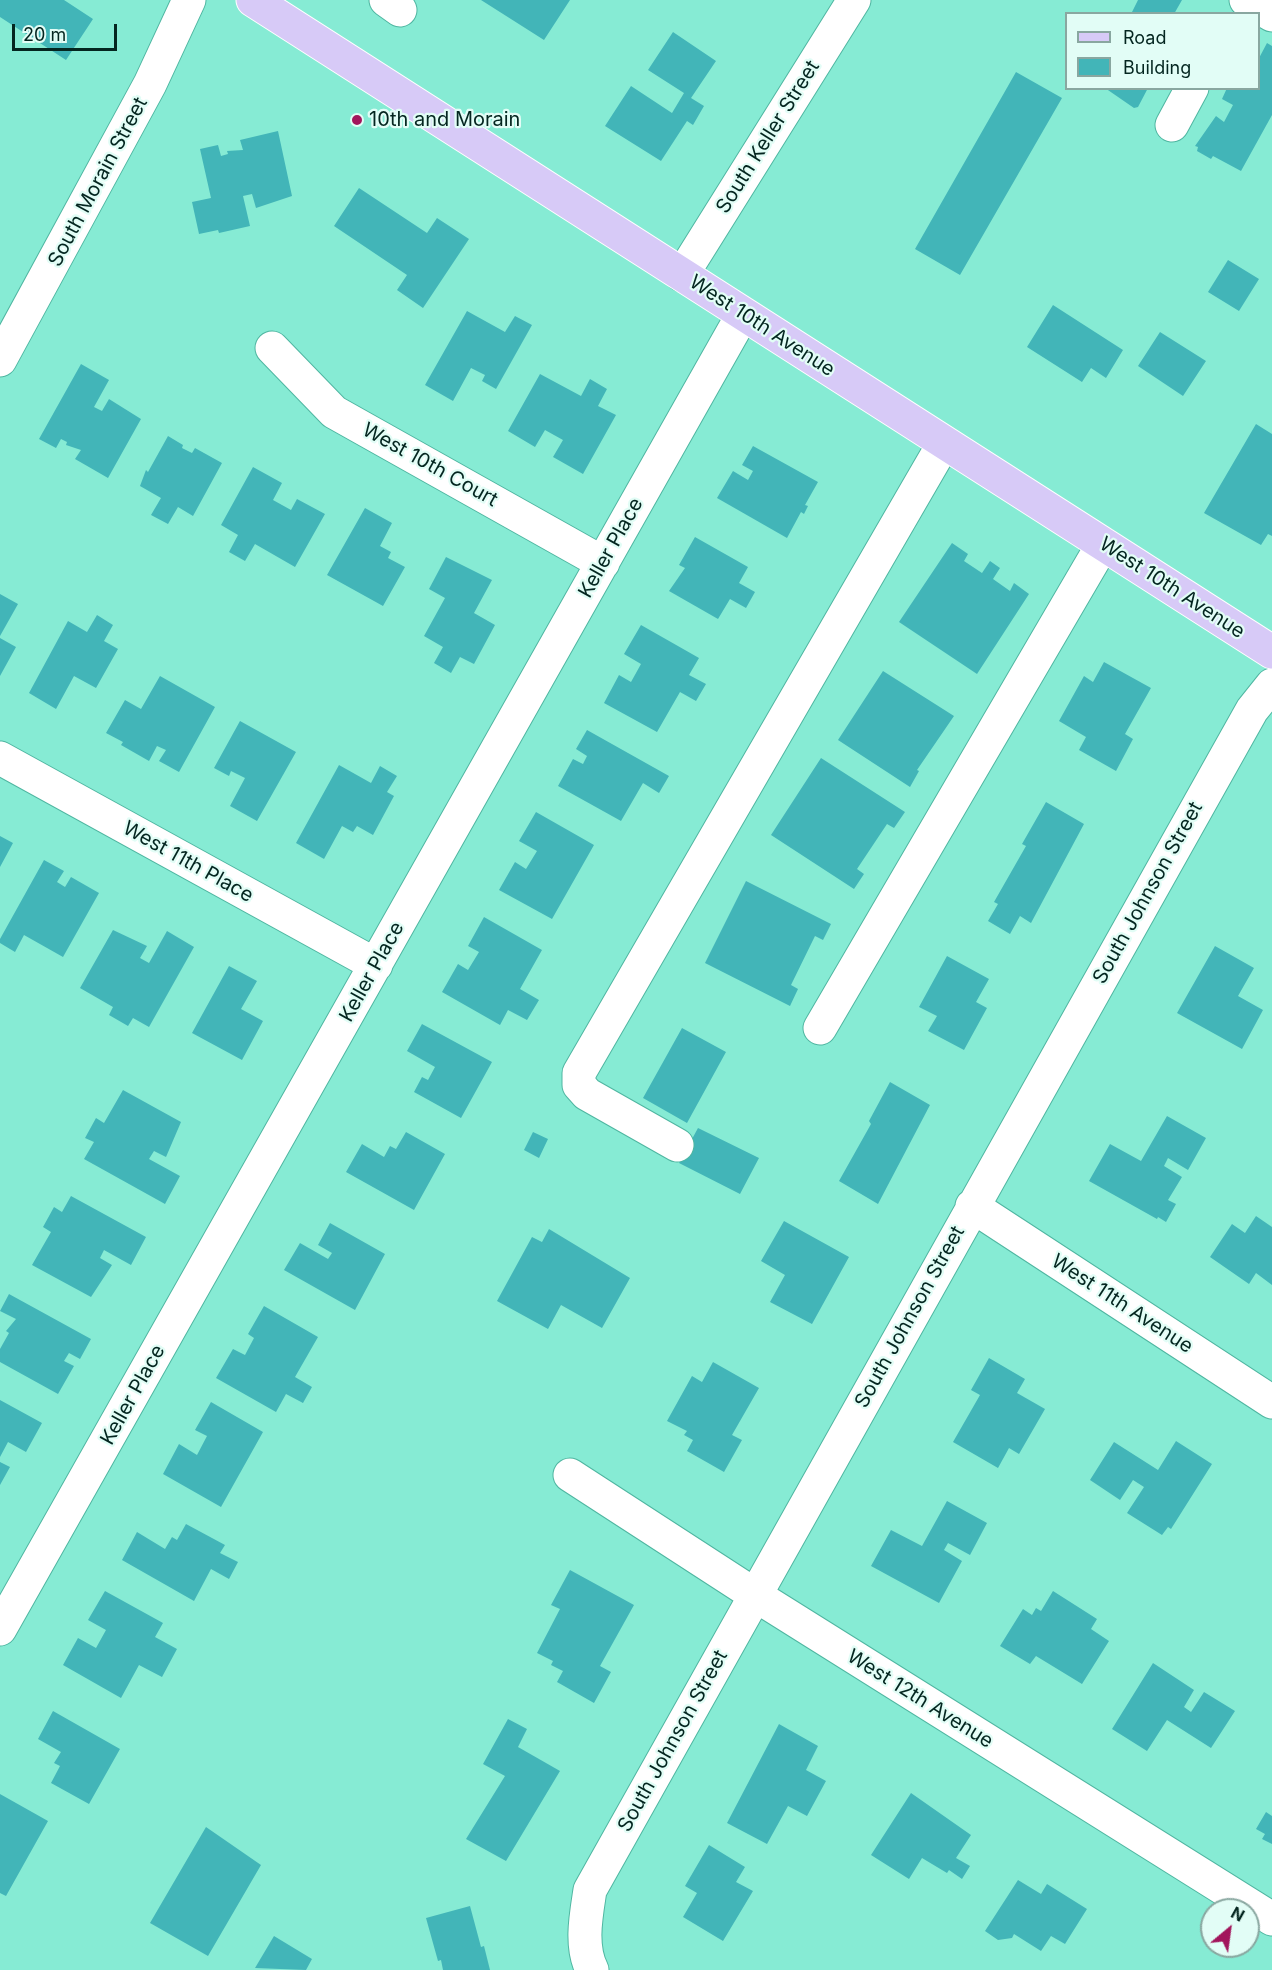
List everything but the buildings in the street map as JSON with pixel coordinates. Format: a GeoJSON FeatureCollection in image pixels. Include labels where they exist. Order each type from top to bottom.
{"type":"FeatureCollection","features":[{"type":"Feature","properties":{"kind":"main road","name":"West 10th Avenue"},"geometry":{"type":"LineString","coordinates":[[252,0],[286,9],[682,275],[1272,652]]}},
{"type":"Feature","properties":{"kind":"street","name":"South Morain Street"},"geometry":{"type":"LineString","coordinates":[[0,360],[150,84],[189,0]]}},
{"type":"Feature","properties":{"kind":"street","name":"South Keller Street"},"geometry":{"type":"LineString","coordinates":[[682,275],[854,0]]}},
{"type":"Feature","properties":{"kind":"street"},"geometry":{"type":"LineString","coordinates":[[1244,0],[1272,15]]}},
{"type":"Feature","properties":{"kind":"street"},"geometry":{"type":"LineString","coordinates":[[1172,125],[1191,90]]}},
{"type":"Feature","properties":{"kind":"street","name":"Keller Place"},"geometry":{"type":"LineString","coordinates":[[0,1629],[743,314]]}},
{"type":"Feature","properties":{"kind":"street","name":"West 10th Court"},"geometry":{"type":"LineString","coordinates":[[272,348],[334,412],[603,563]]}},
{"type":"Feature","properties":{"kind":"street"},"geometry":{"type":"LineString","coordinates":[[677,1145],[587,1094],[579,1085],[579,1073],[944,443]]}},
{"type":"Feature","properties":{"kind":"street"},"geometry":{"type":"LineString","coordinates":[[820,1028],[1103,544]]}},
{"type":"Feature","properties":{"kind":"street","name":"South Johnson Street"},"geometry":{"type":"LineString","coordinates":[[590,1966],[585,1926],[590,1890],[1252,710],[1272,685]]}},
{"type":"Feature","properties":{"kind":"street","name":"West 11th Place"},"geometry":{"type":"LineString","coordinates":[[0,758],[376,965]]}},
{"type":"Feature","properties":{"kind":"street","name":"West 11th Avenue"},"geometry":{"type":"LineString","coordinates":[[972,1206],[1272,1402]]}},
{"type":"Feature","properties":{"kind":"street","name":"West 12th Avenue"},"geometry":{"type":"LineString","coordinates":[[570,1475],[755,1595],[1272,1919]]}},
{"type":"Feature","properties":{"kind":"place","name":"10th and Morain"},"geometry":{"type":"Point","coordinates":[357,120]}}]}
